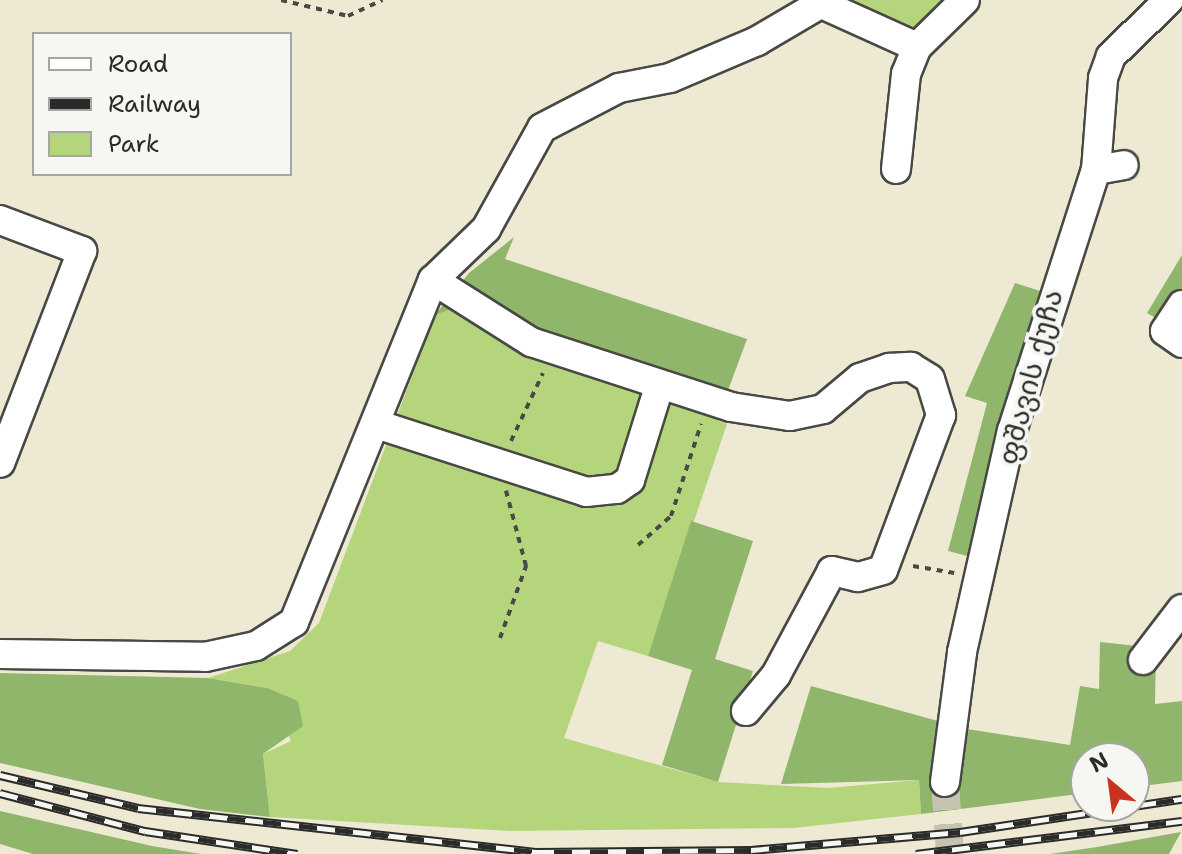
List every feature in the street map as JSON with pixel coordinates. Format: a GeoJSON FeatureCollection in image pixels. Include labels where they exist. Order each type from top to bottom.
{"type":"FeatureCollection","features":[{"type":"Feature","properties":{"kind":"street"},"geometry":{"type":"LineString","coordinates":[[896,169],[906,74],[917,47],[965,0]]}},
{"type":"Feature","properties":{"kind":"street","name":"ფშავის ქუჩა"},"geometry":{"type":"LineString","coordinates":[[945,782],[979,581],[1012,431],[1096,170],[1111,56],[1169,0]]}},
{"type":"Feature","properties":{"kind":"street"},"geometry":{"type":"LineString","coordinates":[[0,654],[205,657],[256,646],[294,622],[433,280],[486,229],[542,128],[619,88],[670,78],[826,2],[917,47]]}},
{"type":"Feature","properties":{"kind":"street"},"geometry":{"type":"LineString","coordinates":[[1096,170],[1124,165]]}},
{"type":"Feature","properties":{"kind":"street"},"geometry":{"type":"LineString","coordinates":[[0,220],[82,251],[0,463]]}},
{"type":"Feature","properties":{"kind":"street"},"geometry":{"type":"LineString","coordinates":[[433,280],[531,342],[707,402],[790,416],[823,409],[860,378],[889,368],[911,367],[930,379],[941,415],[883,570],[858,577],[832,571],[776,675],[746,711]]}},
{"type":"Feature","properties":{"kind":"street"},"geometry":{"type":"LineString","coordinates":[[1174,337],[1182,305]]}},
{"type":"Feature","properties":{"kind":"street"},"geometry":{"type":"LineString","coordinates":[[376,424],[586,492],[617,489],[630,480],[659,387]]}},
{"type":"Feature","properties":{"kind":"street"},"geometry":{"type":"LineString","coordinates":[[1143,660],[1182,609]]}},
{"type":"Feature","properties":{"kind":"path"},"geometry":{"type":"LineString","coordinates":[[281,0],[348,16],[383,0]]}},
{"type":"Feature","properties":{"kind":"path"},"geometry":{"type":"LineString","coordinates":[[638,545],[671,516],[687,485],[707,402]]}},
{"type":"Feature","properties":{"kind":"path"},"geometry":{"type":"LineString","coordinates":[[889,554],[923,572],[979,581]]}},
{"type":"Feature","properties":{"kind":"green space"},"geometry":{"type":"Polygon","coordinates":[[[850,0],[951,0],[915,36],[850,0]]]}},
{"type":"Feature","properties":{"kind":"green space"},"geometry":{"type":"Polygon","coordinates":[[[514,237],[505,259],[747,339],[717,420],[449,310],[435,315],[469,273],[514,237]]]}},
{"type":"Feature","properties":{"kind":"green space"},"geometry":{"type":"Polygon","coordinates":[[[1182,255],[1182,297],[1166,324],[1147,313],[1182,255]]]}},
{"type":"Feature","properties":{"kind":"green space"},"geometry":{"type":"Polygon","coordinates":[[[1015,283],[1040,291],[979,559],[948,551],[987,403],[965,396],[1015,283]]]}},
{"type":"Feature","properties":{"kind":"green space"},"geometry":{"type":"Polygon","coordinates":[[[449,310],[727,424],[648,656],[598,641],[564,738],[718,782],[828,788],[919,780],[921,814],[793,828],[510,831],[270,817],[263,754],[291,741],[267,688],[208,678],[290,651],[319,623],[435,315],[449,310]]]}},
{"type":"Feature","properties":{"kind":"green space"},"geometry":{"type":"Polygon","coordinates":[[[691,521],[753,541],[715,659],[753,671],[718,782],[662,765],[692,670],[648,656],[691,521]]]}},
{"type":"Feature","properties":{"kind":"green space"},"geometry":{"type":"Polygon","coordinates":[[[1100,642],[1156,648],[1155,704],[1182,701],[1182,781],[1150,785],[1150,742],[1071,742],[1080,686],[1099,689],[1100,642]]]}},
{"type":"Feature","properties":{"kind":"green space"},"geometry":{"type":"Polygon","coordinates":[[[0,673],[208,678],[267,688],[298,701],[303,726],[263,754],[270,817],[200,809],[0,763],[0,673]]]}},
{"type":"Feature","properties":{"kind":"green space"},"geometry":{"type":"Polygon","coordinates":[[[811,686],[967,729],[1070,745],[1070,795],[921,814],[919,780],[781,784],[811,686]]]}},
{"type":"Feature","properties":{"kind":"green space"},"geometry":{"type":"Polygon","coordinates":[[[0,811],[152,846],[201,854],[33,854],[0,844],[0,811]]]}},
{"type":"Feature","properties":{"kind":"green space"},"geometry":{"type":"Polygon","coordinates":[[[1181,832],[1169,854],[1050,854],[1097,847],[1181,832]]]}},
{"type":"Feature","properties":{"kind":"tunnel"},"geometry":{"type":"LineString","coordinates":[[945,782],[950,854]]}},
{"type":"Feature","properties":{"kind":"railway"},"geometry":{"type":"LineString","coordinates":[[0,775],[138,808],[536,852],[751,850],[960,832],[1182,799]]}},
{"type":"Feature","properties":{"kind":"railway"},"geometry":{"type":"LineString","coordinates":[[0,793],[145,831],[297,854]]}},
{"type":"Feature","properties":{"kind":"railway"},"geometry":{"type":"LineString","coordinates":[[916,854],[1182,821]]}}]}
